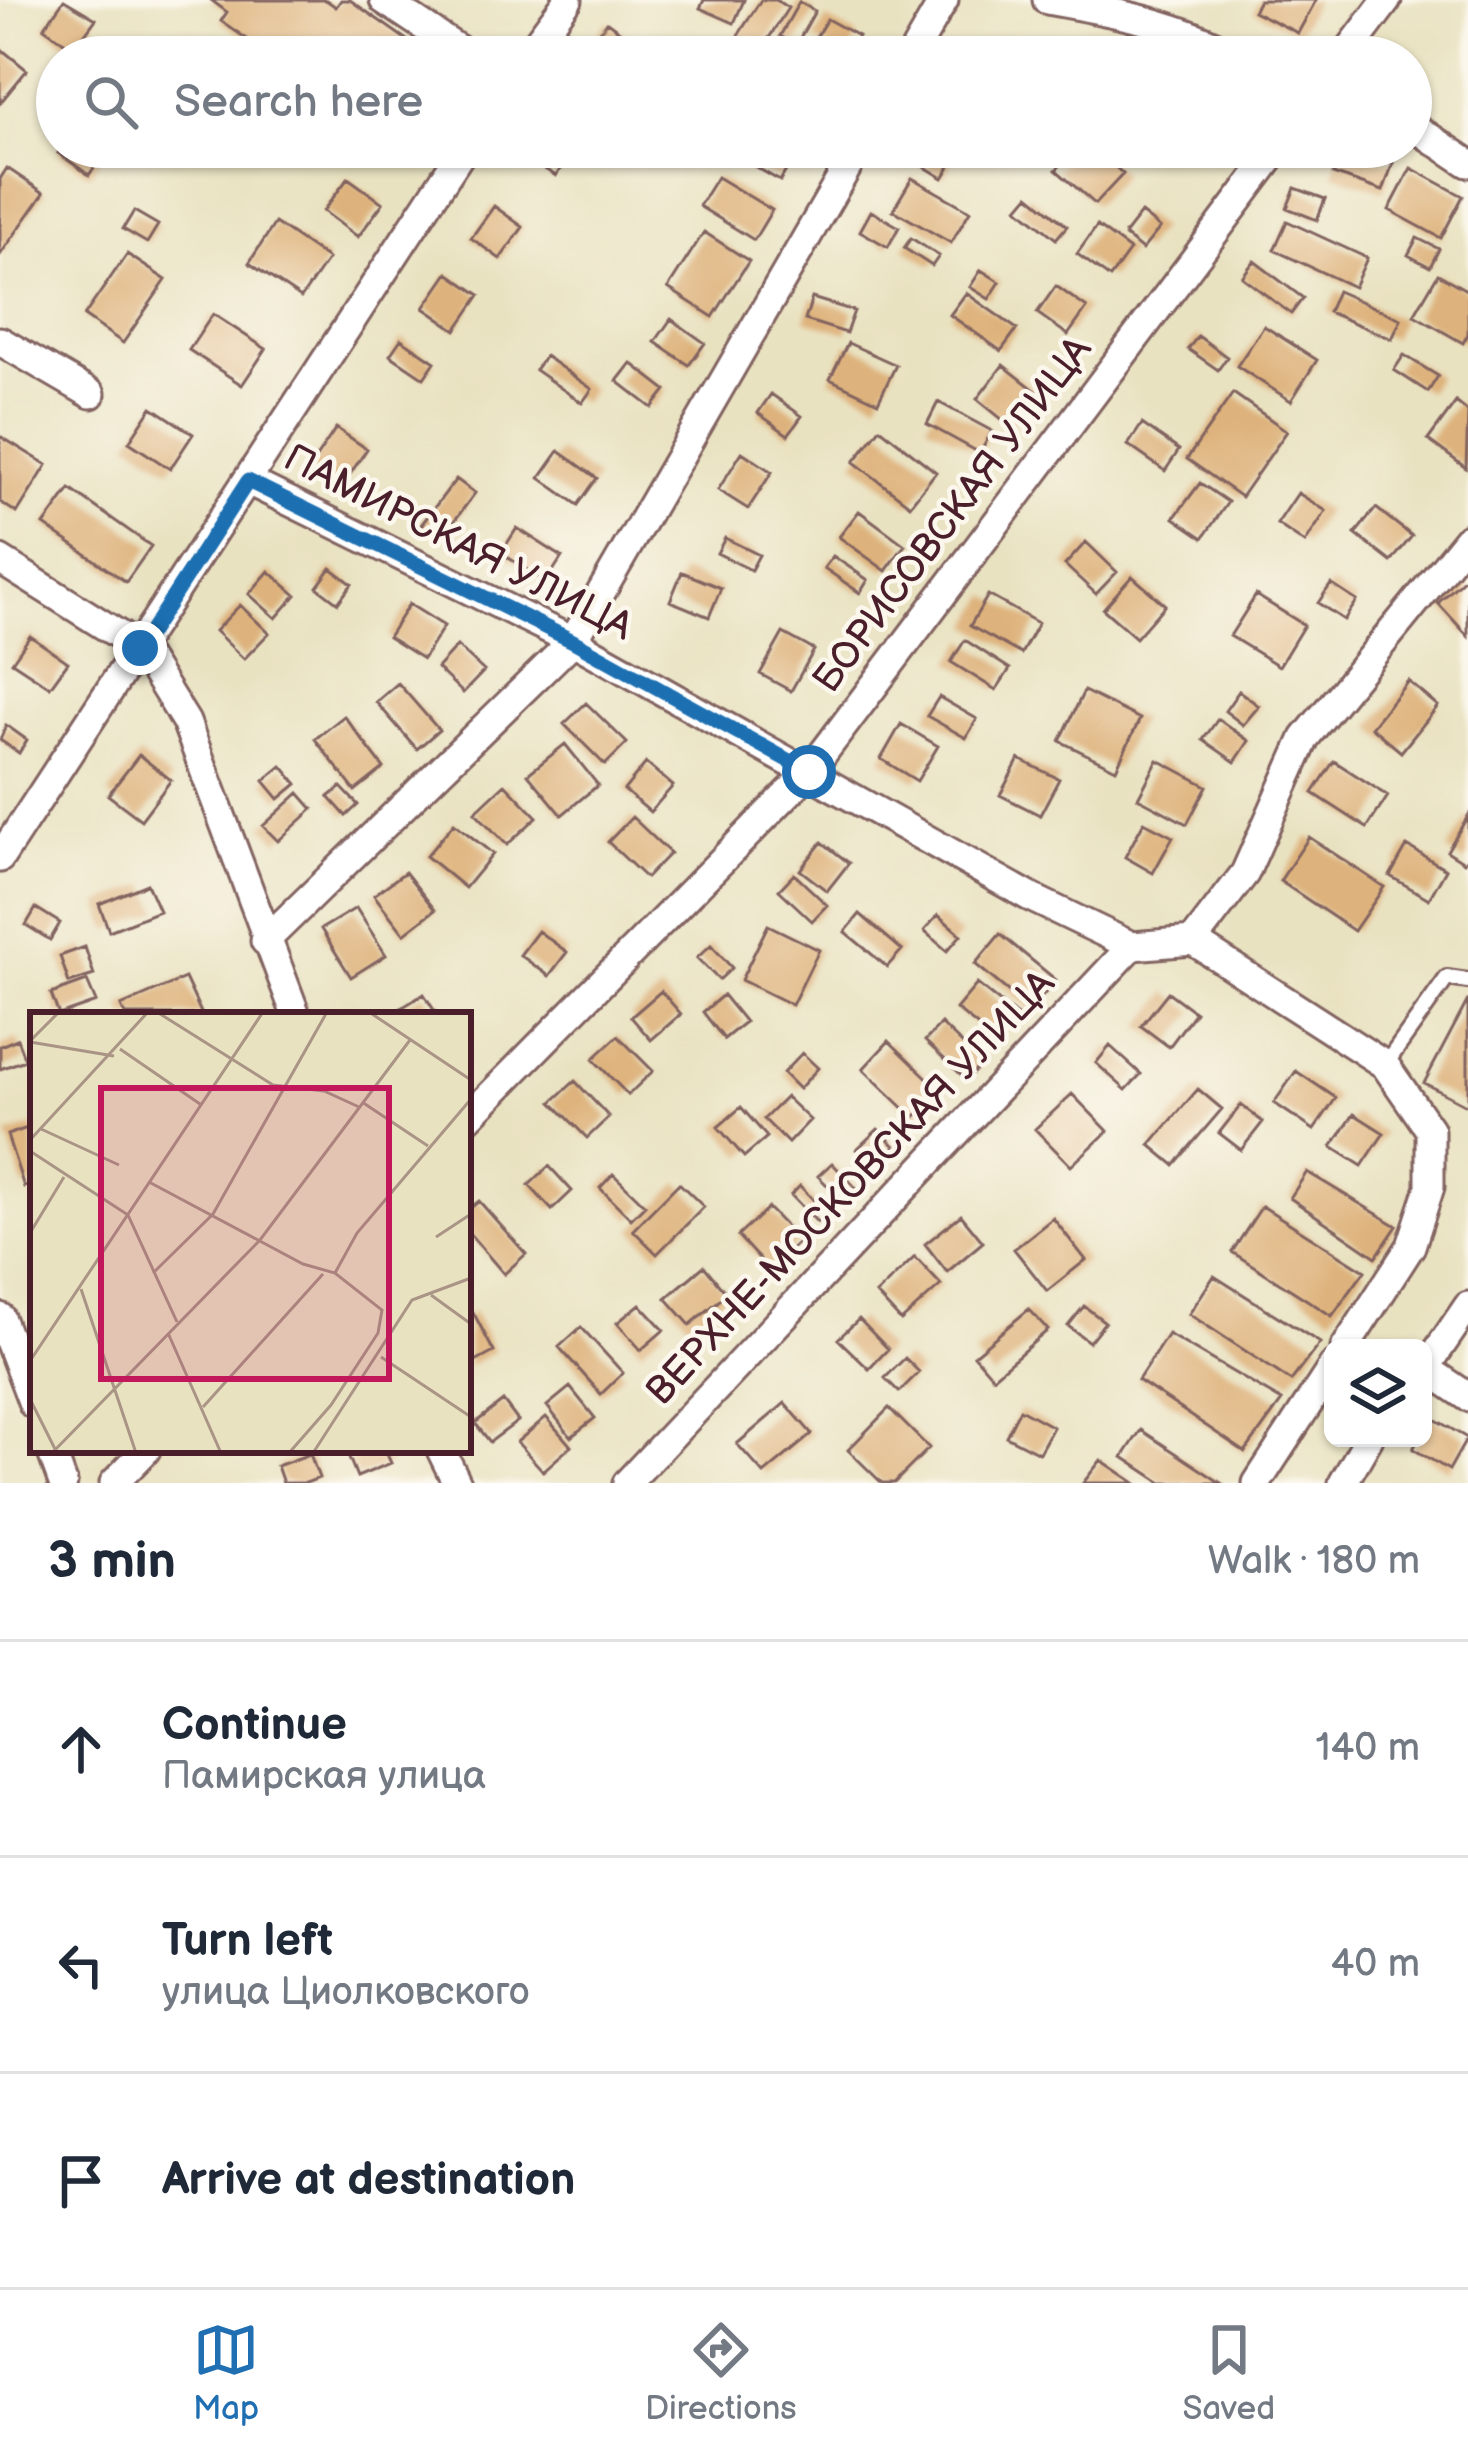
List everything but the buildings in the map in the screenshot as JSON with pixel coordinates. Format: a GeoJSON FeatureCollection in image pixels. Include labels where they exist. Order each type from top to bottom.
{"type":"FeatureCollection","features":[{"type":"Feature","properties":{"kind":"street"},"geometry":{"type":"LineString","coordinates":[[385,0],[439,36]]}},
{"type":"Feature","properties":{"kind":"street"},"geometry":{"type":"LineString","coordinates":[[541,36],[568,0]]}},
{"type":"Feature","properties":{"kind":"street"},"geometry":{"type":"LineString","coordinates":[[923,36],[944,0]]}},
{"type":"Feature","properties":{"kind":"street"},"geometry":{"type":"LineString","coordinates":[[1047,0],[1138,16],[1195,36]]}},
{"type":"Feature","properties":{"kind":"street"},"geometry":{"type":"LineString","coordinates":[[1360,36],[1387,0]]}},
{"type":"Feature","properties":{"kind":"street"},"geometry":{"type":"LineString","coordinates":[[1432,139],[1468,163]]}},
{"type":"Feature","properties":{"kind":"street"},"geometry":{"type":"LineString","coordinates":[[0,858],[451,168]]}},
{"type":"Feature","properties":{"kind":"street"},"geometry":{"type":"LineString","coordinates":[[266,941],[573,641],[847,168]]}},
{"type":"Feature","properties":{"kind":"street","name":"БОРИСОВСКАЯ УЛИЦА"},"geometry":{"type":"LineString","coordinates":[[471,1115],[809,772],[1263,168]]}},
{"type":"Feature","properties":{"kind":"street"},"geometry":{"type":"LineString","coordinates":[[0,340],[92,394]]}},
{"type":"Feature","properties":{"kind":"street","name":"ПАМИРСКАЯ УЛИЦА"},"geometry":{"type":"LineString","coordinates":[[248,481],[573,641],[1030,897],[1132,946]]}},
{"type":"Feature","properties":{"kind":"street"},"geometry":{"type":"LineString","coordinates":[[1193,941],[1245,873],[1305,738],[1468,538]]}},
{"type":"Feature","properties":{"kind":"street"},"geometry":{"type":"LineString","coordinates":[[0,560],[140,648],[185,722],[295,1012]]}},
{"type":"Feature","properties":{"kind":"street"},"geometry":{"type":"LineString","coordinates":[[1132,946],[1193,941],[1385,1065],[1430,1130],[1430,1187],[1412,1246],[1351,1339]]}},
{"type":"Feature","properties":{"kind":"street","name":"ВЕРХНЕ-МОСКОВСКАЯ УЛИЦА"},"geometry":{"type":"LineString","coordinates":[[627,1483],[1132,946]]}},
{"type":"Feature","properties":{"kind":"street"},"geometry":{"type":"LineString","coordinates":[[1432,1360],[1468,1306]]}},
{"type":"Feature","properties":{"kind":"street"},"geometry":{"type":"LineString","coordinates":[[0,1318],[30,1396]]}},
{"type":"Feature","properties":{"kind":"street"},"geometry":{"type":"LineString","coordinates":[[1432,1375],[1468,1397]]}},
{"type":"Feature","properties":{"kind":"street"},"geometry":{"type":"LineString","coordinates":[[1257,1483],[1324,1380]]}},
{"type":"Feature","properties":{"kind":"street"},"geometry":{"type":"LineString","coordinates":[[1343,1483],[1364,1447]]}},
{"type":"Feature","properties":{"kind":"street"},"geometry":{"type":"LineString","coordinates":[[52,1453],[63,1483]]}},
{"type":"Feature","properties":{"kind":"street"},"geometry":{"type":"LineString","coordinates":[[114,1483],[143,1453]]}},
{"type":"Feature","properties":{"kind":"street"},"geometry":{"type":"LineString","coordinates":[[442,1453],[457,1483]]}},
{"type":"Feature","properties":{"kind":"lane"},"geometry":{"type":"LineString","coordinates":[[1385,1065],[1448,978],[1468,981]]}},
{"type":"Feature","properties":{"kind":"route"},"geometry":{"type":"LineString","coordinates":[[140,648],[248,481],[573,641],[809,772]]}}]}
